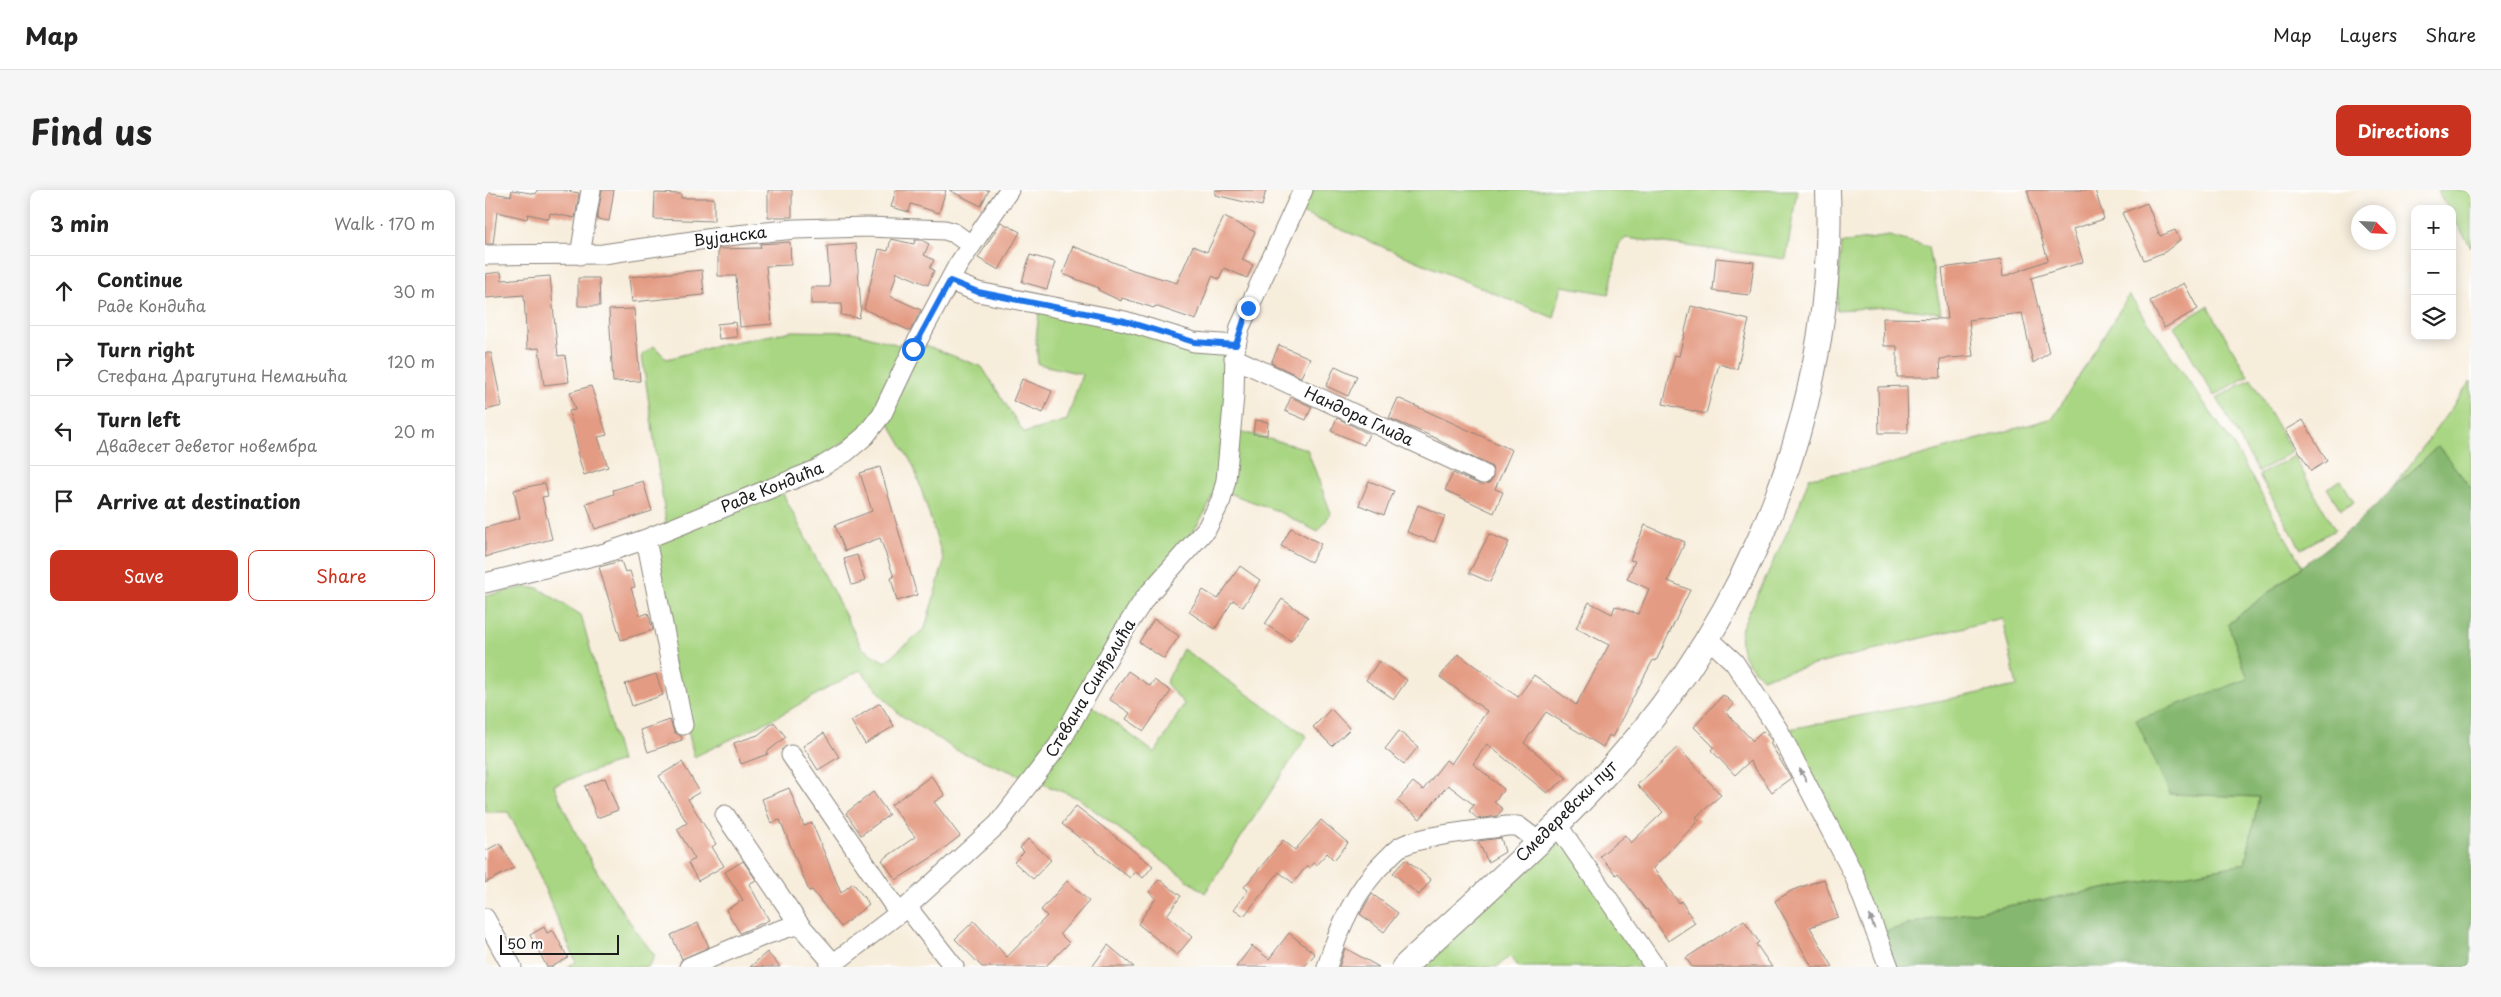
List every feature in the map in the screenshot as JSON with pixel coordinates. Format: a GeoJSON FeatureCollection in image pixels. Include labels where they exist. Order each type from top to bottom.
{"type":"FeatureCollection","features":[{"type":"Feature","properties":{"kind":"main road","name":"Смедеревски пут"},"geometry":{"type":"LineString","coordinates":[[1404,967],[1557,823],[1603,776],[1644,728],[1679,682],[1708,638],[1744,573],[1764,530],[1789,465],[1806,409],[1819,347],[1826,294],[1828,190]]}},
{"type":"Feature","properties":{"kind":"street"},"geometry":{"type":"LineString","coordinates":[[580,255],[591,190]]}},
{"type":"Feature","properties":{"kind":"street","name":"Раде Кондића"},"geometry":{"type":"LineString","coordinates":[[485,583],[605,553],[646,539],[816,470],[846,452],[865,436],[882,414],[913,349],[950,281],[971,245],[1009,190]]}},
{"type":"Feature","properties":{"kind":"street","name":"Стевана Синђелића"},"geometry":{"type":"LineString","coordinates":[[831,965],[903,910],[975,848],[1024,792],[1062,739],[1119,638],[1145,598],[1207,528],[1221,500],[1225,480],[1234,396],[1235,352],[1245,315],[1303,190]]}},
{"type":"Feature","properties":{"kind":"street","name":"Вујанска"},"geometry":{"type":"LineString","coordinates":[[485,255],[603,254],[727,236],[795,229],[868,227],[945,230],[954,232],[971,245]]}},
{"type":"Feature","properties":{"kind":"street"},"geometry":{"type":"LineString","coordinates":[[950,281],[978,292],[1125,321],[1235,352]]}},
{"type":"Feature","properties":{"kind":"street","name":"Нандора Глида"},"geometry":{"type":"LineString","coordinates":[[1235,352],[1483,474]]}},
{"type":"Feature","properties":{"kind":"street"},"geometry":{"type":"LineString","coordinates":[[646,539],[683,725]]}},
{"type":"Feature","properties":{"kind":"street"},"geometry":{"type":"LineString","coordinates":[[1708,638],[1734,662],[1779,731],[1855,875],[1889,967]]}},
{"type":"Feature","properties":{"kind":"street"},"geometry":{"type":"LineString","coordinates":[[791,755],[903,910],[955,967]]}},
{"type":"Feature","properties":{"kind":"street"},"geometry":{"type":"LineString","coordinates":[[725,815],[799,924],[831,965]]}},
{"type":"Feature","properties":{"kind":"street"},"geometry":{"type":"LineString","coordinates":[[1557,823],[1655,967]]}},
{"type":"Feature","properties":{"kind":"street"},"geometry":{"type":"LineString","coordinates":[[1327,967],[1335,941],[1356,897],[1371,875],[1402,846],[1422,840],[1507,826],[1518,826],[1538,841]]}},
{"type":"Feature","properties":{"kind":"street"},"geometry":{"type":"LineString","coordinates":[[485,918],[511,967]]}},
{"type":"Feature","properties":{"kind":"street"},"geometry":{"type":"LineString","coordinates":[[689,967],[765,935],[799,924]]}},
{"type":"Feature","properties":{"kind":"green space"},"geometry":{"type":"Polygon","coordinates":[[[1303,190],[1797,190],[1786,259],[1626,238],[1619,244],[1609,294],[1562,286],[1554,318],[1294,210],[1303,190]]]}},
{"type":"Feature","properties":{"kind":"green space"},"geometry":{"type":"Polygon","coordinates":[[[2437,190],[2471,190],[2471,247],[2456,223],[2456,205],[2446,205],[2437,190]]]}},
{"type":"Feature","properties":{"kind":"green space"},"geometry":{"type":"Polygon","coordinates":[[[1889,236],[1929,247],[1941,313],[1888,307],[1836,310],[1841,243],[1889,236]]]}},
{"type":"Feature","properties":{"kind":"green space"},"geometry":{"type":"Polygon","coordinates":[[[2129,295],[2234,446],[2302,566],[2228,624],[2249,679],[2170,794],[2259,797],[2245,864],[1922,921],[1877,934],[1779,731],[2017,686],[2002,618],[1762,678],[1744,656],[1741,643],[1742,627],[1795,516],[1809,478],[1883,466],[2053,418],[2129,295]]]}},
{"type":"Feature","properties":{"kind":"green space"},"geometry":{"type":"Polygon","coordinates":[[[1040,305],[1236,345],[1231,429],[1307,449],[1331,513],[1318,532],[1275,510],[1215,488],[1206,511],[1084,700],[1155,753],[1184,704],[1166,683],[1183,649],[1307,736],[1205,893],[1078,798],[956,750],[899,714],[860,670],[775,718],[694,757],[646,539],[667,530],[642,355],[654,346],[667,359],[723,344],[793,331],[853,332],[913,349],[877,421],[778,484],[862,648],[885,662],[925,628],[944,561],[914,467],[887,420],[922,344],[982,367],[1024,433],[1067,420],[1082,374],[1038,364],[1036,339],[1040,305]]]}},
{"type":"Feature","properties":{"kind":"green space"},"geometry":{"type":"Polygon","coordinates":[[[2208,306],[2248,376],[2214,396],[2174,326],[2208,306]]]}},
{"type":"Feature","properties":{"kind":"green space"},"geometry":{"type":"Polygon","coordinates":[[[2251,379],[2292,452],[2258,472],[2217,398],[2251,379]]]}},
{"type":"Feature","properties":{"kind":"green space"},"geometry":{"type":"Polygon","coordinates":[[[2471,381],[2471,488],[2438,446],[2391,491],[2471,381]]]}},
{"type":"Feature","properties":{"kind":"green space"},"geometry":{"type":"Polygon","coordinates":[[[2438,446],[2471,488],[2471,967],[1889,967],[1877,934],[1922,921],[2245,864],[2259,797],[2170,794],[2136,720],[2248,679],[2228,624],[2353,527],[2438,446]]]}},
{"type":"Feature","properties":{"kind":"green space"},"geometry":{"type":"Polygon","coordinates":[[[2294,456],[2335,530],[2301,549],[2259,475],[2294,456]]]}},
{"type":"Feature","properties":{"kind":"green space"},"geometry":{"type":"Polygon","coordinates":[[[2341,480],[2354,502],[2341,510],[2327,488],[2341,480]]]}},
{"type":"Feature","properties":{"kind":"green space"},"geometry":{"type":"Polygon","coordinates":[[[524,587],[538,588],[581,615],[621,761],[554,785],[586,852],[625,916],[655,956],[648,967],[567,967],[576,962],[530,854],[508,812],[485,812],[485,596],[524,587]]]}},
{"type":"Feature","properties":{"kind":"green space"},"geometry":{"type":"Polygon","coordinates":[[[1556,823],[1655,967],[1519,967],[1510,956],[1497,967],[1404,967],[1556,823]]]}},
{"type":"Feature","properties":{"kind":"building"},"geometry":{"type":"Polygon","coordinates":[[[512,190],[536,194],[537,190],[562,190],[579,193],[575,218],[550,213],[549,219],[528,214],[527,219],[497,212],[493,244],[485,244],[485,192],[511,196],[512,190]]]}},
{"type":"Feature","properties":{"kind":"building"},"geometry":{"type":"Polygon","coordinates":[[[602,190],[614,190],[609,221],[597,219],[602,190]]]}},
{"type":"Feature","properties":{"kind":"building"},"geometry":{"type":"Polygon","coordinates":[[[768,190],[792,190],[792,217],[768,217],[768,190]]]}},
{"type":"Feature","properties":{"kind":"building"},"geometry":{"type":"Polygon","coordinates":[[[896,190],[946,190],[939,213],[911,204],[909,212],[891,207],[896,190]]]}},
{"type":"Feature","properties":{"kind":"building"},"geometry":{"type":"Polygon","coordinates":[[[949,190],[989,190],[981,206],[949,190]]]}},
{"type":"Feature","properties":{"kind":"building"},"geometry":{"type":"Polygon","coordinates":[[[1215,190],[1266,190],[1262,206],[1215,195],[1215,190]]]}},
{"type":"Feature","properties":{"kind":"building"},"geometry":{"type":"Polygon","coordinates":[[[2027,190],[2095,190],[2104,219],[2073,229],[2083,262],[2031,278],[2049,353],[2033,363],[2022,313],[1969,320],[1973,356],[1940,359],[1941,377],[1897,377],[1897,346],[1884,346],[1883,318],[1948,319],[1942,268],[2001,260],[2003,277],[2048,260],[2027,190]]]}},
{"type":"Feature","properties":{"kind":"building"},"geometry":{"type":"Polygon","coordinates":[[[655,193],[681,194],[681,198],[714,198],[714,221],[654,219],[655,193]]]}},
{"type":"Feature","properties":{"kind":"building"},"geometry":{"type":"Polygon","coordinates":[[[2147,203],[2160,236],[2175,230],[2180,240],[2165,252],[2144,260],[2122,213],[2147,203]]]}},
{"type":"Feature","properties":{"kind":"building"},"geometry":{"type":"Polygon","coordinates":[[[1224,217],[1255,232],[1242,260],[1253,265],[1247,278],[1224,268],[1219,279],[1212,276],[1196,320],[1155,306],[1154,308],[1122,298],[1121,301],[1098,290],[1099,288],[1063,274],[1073,246],[1133,270],[1177,283],[1193,246],[1207,252],[1224,217]]]}},
{"type":"Feature","properties":{"kind":"building"},"geometry":{"type":"Polygon","coordinates":[[[1001,222],[1020,232],[999,270],[978,258],[1001,222]]]}},
{"type":"Feature","properties":{"kind":"building"},"geometry":{"type":"Polygon","coordinates":[[[891,239],[914,244],[915,240],[921,240],[929,244],[924,255],[934,260],[930,268],[934,270],[928,285],[897,272],[890,296],[921,310],[910,331],[864,309],[879,249],[888,251],[891,239]]]}},
{"type":"Feature","properties":{"kind":"building"},"geometry":{"type":"Polygon","coordinates":[[[790,242],[791,265],[766,266],[772,324],[740,327],[736,276],[718,276],[718,249],[761,248],[760,244],[790,242]]]}},
{"type":"Feature","properties":{"kind":"building"},"geometry":{"type":"Polygon","coordinates":[[[856,244],[861,308],[859,318],[841,315],[842,304],[811,304],[811,287],[830,287],[827,246],[856,244]]]}},
{"type":"Feature","properties":{"kind":"building"},"geometry":{"type":"Polygon","coordinates":[[[1030,255],[1055,262],[1047,289],[1022,282],[1030,255]]]}},
{"type":"Feature","properties":{"kind":"building"},"geometry":{"type":"Polygon","coordinates":[[[1716,258],[1754,262],[1750,295],[1713,291],[1716,258]]]}},
{"type":"Feature","properties":{"kind":"building"},"geometry":{"type":"Polygon","coordinates":[[[702,270],[704,295],[632,302],[629,277],[702,270]]]}},
{"type":"Feature","properties":{"kind":"building"},"geometry":{"type":"Polygon","coordinates":[[[501,272],[502,280],[550,276],[558,356],[565,355],[569,382],[544,385],[539,348],[527,349],[524,295],[485,298],[485,274],[501,272]]]}},
{"type":"Feature","properties":{"kind":"building"},"geometry":{"type":"Polygon","coordinates":[[[578,278],[599,278],[600,306],[578,306],[578,278]]]}},
{"type":"Feature","properties":{"kind":"building"},"geometry":{"type":"Polygon","coordinates":[[[2184,283],[2198,309],[2164,328],[2150,301],[2184,283]]]}},
{"type":"Feature","properties":{"kind":"building"},"geometry":{"type":"Polygon","coordinates":[[[1691,306],[1749,320],[1737,369],[1719,364],[1706,414],[1663,404],[1675,355],[1679,356],[1691,306]]]}},
{"type":"Feature","properties":{"kind":"building"},"geometry":{"type":"Polygon","coordinates":[[[634,309],[640,381],[613,382],[609,310],[634,309]]]}},
{"type":"Feature","properties":{"kind":"building"},"geometry":{"type":"Polygon","coordinates":[[[735,322],[737,337],[719,339],[717,324],[735,322]]]}},
{"type":"Feature","properties":{"kind":"building"},"geometry":{"type":"Polygon","coordinates":[[[1279,345],[1310,358],[1301,377],[1271,363],[1279,345]]]}},
{"type":"Feature","properties":{"kind":"building"},"geometry":{"type":"Polygon","coordinates":[[[485,353],[491,353],[502,406],[485,410],[485,353]]]}},
{"type":"Feature","properties":{"kind":"building"},"geometry":{"type":"Polygon","coordinates":[[[1335,366],[1357,376],[1348,396],[1326,386],[1335,366]]]}},
{"type":"Feature","properties":{"kind":"building"},"geometry":{"type":"Polygon","coordinates":[[[1022,379],[1052,391],[1043,413],[1013,401],[1022,379]]]}},
{"type":"Feature","properties":{"kind":"building"},"geometry":{"type":"Polygon","coordinates":[[[591,386],[607,435],[598,437],[608,467],[584,475],[577,452],[579,451],[569,411],[575,410],[570,392],[591,386]]]}},
{"type":"Feature","properties":{"kind":"building"},"geometry":{"type":"Polygon","coordinates":[[[1907,386],[1908,433],[1879,433],[1878,387],[1907,386]]]}},
{"type":"Feature","properties":{"kind":"building"},"geometry":{"type":"Polygon","coordinates":[[[1291,397],[1312,407],[1306,420],[1285,411],[1291,397]]]}},
{"type":"Feature","properties":{"kind":"building"},"geometry":{"type":"Polygon","coordinates":[[[1398,398],[1512,450],[1495,489],[1503,492],[1494,513],[1445,490],[1453,473],[1479,484],[1489,483],[1493,478],[1492,467],[1438,439],[1389,418],[1398,398]]]}},
{"type":"Feature","properties":{"kind":"building"},"geometry":{"type":"Polygon","coordinates":[[[1337,418],[1369,434],[1364,445],[1331,431],[1337,418]]]}},
{"type":"Feature","properties":{"kind":"building"},"geometry":{"type":"Polygon","coordinates":[[[1255,420],[1268,422],[1267,435],[1253,434],[1255,420]]]}},
{"type":"Feature","properties":{"kind":"building"},"geometry":{"type":"Polygon","coordinates":[[[2303,420],[2327,461],[2311,471],[2286,430],[2303,420]]]}},
{"type":"Feature","properties":{"kind":"building"},"geometry":{"type":"Polygon","coordinates":[[[880,467],[917,595],[897,601],[891,578],[894,577],[880,538],[845,551],[835,525],[872,511],[860,473],[880,467]]]}},
{"type":"Feature","properties":{"kind":"building"},"geometry":{"type":"Polygon","coordinates":[[[643,481],[652,511],[595,529],[586,503],[614,494],[613,490],[643,481]]]}},
{"type":"Feature","properties":{"kind":"building"},"geometry":{"type":"Polygon","coordinates":[[[1369,481],[1394,491],[1384,515],[1359,505],[1369,481]]]}},
{"type":"Feature","properties":{"kind":"building"},"geometry":{"type":"Polygon","coordinates":[[[545,483],[548,496],[542,497],[552,539],[485,557],[485,528],[520,518],[514,490],[545,483]]]}},
{"type":"Feature","properties":{"kind":"building"},"geometry":{"type":"Polygon","coordinates":[[[1418,505],[1445,516],[1434,542],[1407,532],[1418,505]]]}},
{"type":"Feature","properties":{"kind":"building"},"geometry":{"type":"Polygon","coordinates":[[[1645,525],[1685,542],[1668,581],[1690,590],[1656,661],[1653,660],[1612,737],[1609,735],[1603,747],[1546,712],[1524,743],[1567,778],[1547,793],[1487,744],[1473,764],[1504,789],[1494,802],[1503,809],[1497,816],[1478,819],[1469,811],[1474,805],[1448,785],[1420,819],[1397,801],[1413,782],[1423,790],[1446,760],[1451,764],[1487,711],[1440,677],[1458,654],[1518,697],[1534,675],[1576,705],[1609,645],[1576,628],[1589,602],[1612,614],[1615,606],[1638,614],[1649,589],[1627,579],[1635,561],[1630,560],[1645,525]]]}},
{"type":"Feature","properties":{"kind":"building"},"geometry":{"type":"Polygon","coordinates":[[[1291,528],[1321,544],[1311,562],[1281,546],[1291,528]]]}},
{"type":"Feature","properties":{"kind":"building"},"geometry":{"type":"Polygon","coordinates":[[[1489,534],[1509,542],[1490,582],[1469,573],[1489,534]]]}},
{"type":"Feature","properties":{"kind":"building"},"geometry":{"type":"Polygon","coordinates":[[[857,555],[865,581],[852,585],[844,559],[857,555]]]}},
{"type":"Feature","properties":{"kind":"building"},"geometry":{"type":"Polygon","coordinates":[[[621,561],[625,572],[630,571],[635,587],[631,588],[640,616],[648,613],[653,630],[621,640],[599,567],[621,561]]]}},
{"type":"Feature","properties":{"kind":"building"},"geometry":{"type":"Polygon","coordinates":[[[1240,566],[1260,580],[1243,607],[1233,600],[1215,629],[1189,612],[1203,590],[1218,599],[1240,566]]]}},
{"type":"Feature","properties":{"kind":"building"},"geometry":{"type":"Polygon","coordinates":[[[1282,599],[1308,617],[1291,641],[1265,624],[1282,599]]]}},
{"type":"Feature","properties":{"kind":"building"},"geometry":{"type":"Polygon","coordinates":[[[1154,619],[1179,636],[1164,659],[1139,642],[1154,619]]]}},
{"type":"Feature","properties":{"kind":"building"},"geometry":{"type":"Polygon","coordinates":[[[1379,661],[1407,680],[1394,699],[1366,680],[1379,661]]]}},
{"type":"Feature","properties":{"kind":"building"},"geometry":{"type":"Polygon","coordinates":[[[1128,671],[1150,686],[1154,680],[1171,691],[1144,731],[1126,719],[1130,713],[1109,699],[1128,671]]]}},
{"type":"Feature","properties":{"kind":"building"},"geometry":{"type":"Polygon","coordinates":[[[656,674],[663,695],[632,706],[625,684],[656,674]]]}},
{"type":"Feature","properties":{"kind":"building"},"geometry":{"type":"Polygon","coordinates":[[[1723,695],[1734,704],[1726,713],[1753,741],[1763,731],[1770,738],[1772,741],[1770,743],[1791,778],[1772,792],[1750,761],[1735,775],[1711,750],[1714,747],[1694,727],[1723,695]]]}},
{"type":"Feature","properties":{"kind":"building"},"geometry":{"type":"Polygon","coordinates":[[[880,703],[894,726],[865,744],[851,721],[880,703]]]}},
{"type":"Feature","properties":{"kind":"building"},"geometry":{"type":"Polygon","coordinates":[[[1331,709],[1350,729],[1332,746],[1313,727],[1331,709]]]}},
{"type":"Feature","properties":{"kind":"building"},"geometry":{"type":"Polygon","coordinates":[[[670,720],[674,732],[681,736],[682,740],[648,752],[640,730],[670,720]]]}},
{"type":"Feature","properties":{"kind":"building"},"geometry":{"type":"Polygon","coordinates":[[[774,722],[786,737],[767,752],[768,754],[741,764],[734,743],[758,735],[774,722]]]}},
{"type":"Feature","properties":{"kind":"building"},"geometry":{"type":"Polygon","coordinates":[[[1399,731],[1418,747],[1404,764],[1385,749],[1399,731]]]}},
{"type":"Feature","properties":{"kind":"building"},"geometry":{"type":"Polygon","coordinates":[[[824,733],[839,757],[818,770],[803,746],[824,733]]]}},
{"type":"Feature","properties":{"kind":"building"},"geometry":{"type":"Polygon","coordinates":[[[1678,747],[1721,795],[1696,817],[1699,820],[1653,868],[1679,903],[1681,901],[1695,923],[1668,941],[1647,909],[1618,873],[1616,875],[1600,856],[1625,835],[1631,843],[1663,812],[1637,785],[1678,747]]]}},
{"type":"Feature","properties":{"kind":"building"},"geometry":{"type":"Polygon","coordinates":[[[682,762],[700,792],[688,799],[716,844],[712,847],[724,866],[698,881],[688,863],[695,859],[677,829],[687,823],[659,776],[682,762]]]}},
{"type":"Feature","properties":{"kind":"building"},"geometry":{"type":"Polygon","coordinates":[[[931,776],[945,795],[934,802],[960,836],[934,856],[896,880],[882,860],[915,837],[891,805],[931,776]]]}},
{"type":"Feature","properties":{"kind":"building"},"geometry":{"type":"Polygon","coordinates":[[[605,778],[618,810],[597,818],[585,786],[605,778]]]}},
{"type":"Feature","properties":{"kind":"building"},"geometry":{"type":"Polygon","coordinates":[[[789,788],[804,826],[812,823],[841,893],[853,883],[869,904],[841,927],[812,890],[809,891],[780,820],[771,823],[762,799],[789,788]]]}},
{"type":"Feature","properties":{"kind":"building"},"geometry":{"type":"Polygon","coordinates":[[[873,792],[889,815],[861,835],[846,813],[873,792]]]}},
{"type":"Feature","properties":{"kind":"building"},"geometry":{"type":"Polygon","coordinates":[[[1076,806],[1153,866],[1143,878],[1135,871],[1130,878],[1062,824],[1076,806]]]}},
{"type":"Feature","properties":{"kind":"building"},"geometry":{"type":"Polygon","coordinates":[[[1321,820],[1348,843],[1334,860],[1327,853],[1316,865],[1313,863],[1309,868],[1307,866],[1293,883],[1279,872],[1244,916],[1234,909],[1248,890],[1244,887],[1283,840],[1295,850],[1321,820]]]}},
{"type":"Feature","properties":{"kind":"building"},"geometry":{"type":"Polygon","coordinates":[[[1501,838],[1505,852],[1488,862],[1478,841],[1501,838]]]}},
{"type":"Feature","properties":{"kind":"building"},"geometry":{"type":"Polygon","coordinates":[[[1028,839],[1051,860],[1033,879],[1014,862],[1024,852],[1020,848],[1028,839]]]}},
{"type":"Feature","properties":{"kind":"building"},"geometry":{"type":"Polygon","coordinates":[[[500,843],[514,868],[485,883],[485,851],[500,843]]]}},
{"type":"Feature","properties":{"kind":"building"},"geometry":{"type":"Polygon","coordinates":[[[1406,859],[1431,880],[1419,895],[1393,873],[1406,859]]]}},
{"type":"Feature","properties":{"kind":"building"},"geometry":{"type":"Polygon","coordinates":[[[743,861],[756,880],[749,884],[769,920],[740,933],[726,910],[743,900],[725,872],[743,861]]]}},
{"type":"Feature","properties":{"kind":"building"},"geometry":{"type":"Polygon","coordinates":[[[1159,879],[1181,896],[1167,915],[1192,937],[1177,955],[1138,924],[1156,898],[1149,892],[1159,879]]]}},
{"type":"Feature","properties":{"kind":"building"},"geometry":{"type":"Polygon","coordinates":[[[1824,879],[1838,917],[1810,927],[1833,967],[1812,967],[1775,901],[1793,890],[1824,879]]]}},
{"type":"Feature","properties":{"kind":"building"},"geometry":{"type":"Polygon","coordinates":[[[1067,881],[1089,901],[1060,934],[1069,943],[1045,967],[982,967],[955,939],[974,921],[1007,957],[1047,916],[1041,910],[1067,881]]]}},
{"type":"Feature","properties":{"kind":"building"},"geometry":{"type":"Polygon","coordinates":[[[1372,894],[1398,913],[1384,932],[1360,914],[1372,894]]]}},
{"type":"Feature","properties":{"kind":"building"},"geometry":{"type":"Polygon","coordinates":[[[1744,920],[1759,942],[1756,944],[1772,967],[1692,967],[1686,958],[1744,920]]]}},
{"type":"Feature","properties":{"kind":"building"},"geometry":{"type":"Polygon","coordinates":[[[698,923],[709,947],[682,959],[671,935],[698,923]]]}},
{"type":"Feature","properties":{"kind":"building"},"geometry":{"type":"Polygon","coordinates":[[[544,927],[547,933],[553,930],[568,958],[551,967],[547,967],[530,935],[544,927]]]}},
{"type":"Feature","properties":{"kind":"building"},"geometry":{"type":"Polygon","coordinates":[[[1289,933],[1315,954],[1304,967],[1236,967],[1252,946],[1269,959],[1289,933]]]}},
{"type":"Feature","properties":{"kind":"building"},"geometry":{"type":"Polygon","coordinates":[[[1108,945],[1134,967],[1092,967],[1108,945]]]}},
{"type":"Feature","properties":{"kind":"building"},"geometry":{"type":"Polygon","coordinates":[[[1345,948],[1379,967],[1339,967],[1345,948]]]}},
{"type":"Feature","properties":{"kind":"building"},"geometry":{"type":"Polygon","coordinates":[[[767,952],[780,967],[750,967],[767,952]]]}},
{"type":"Feature","properties":{"kind":"route"},"geometry":{"type":"LineString","coordinates":[[913,349],[950,281],[978,292],[1125,321],[1175,337],[1205,344],[1236,345],[1240,327],[1248,308]]}}]}
